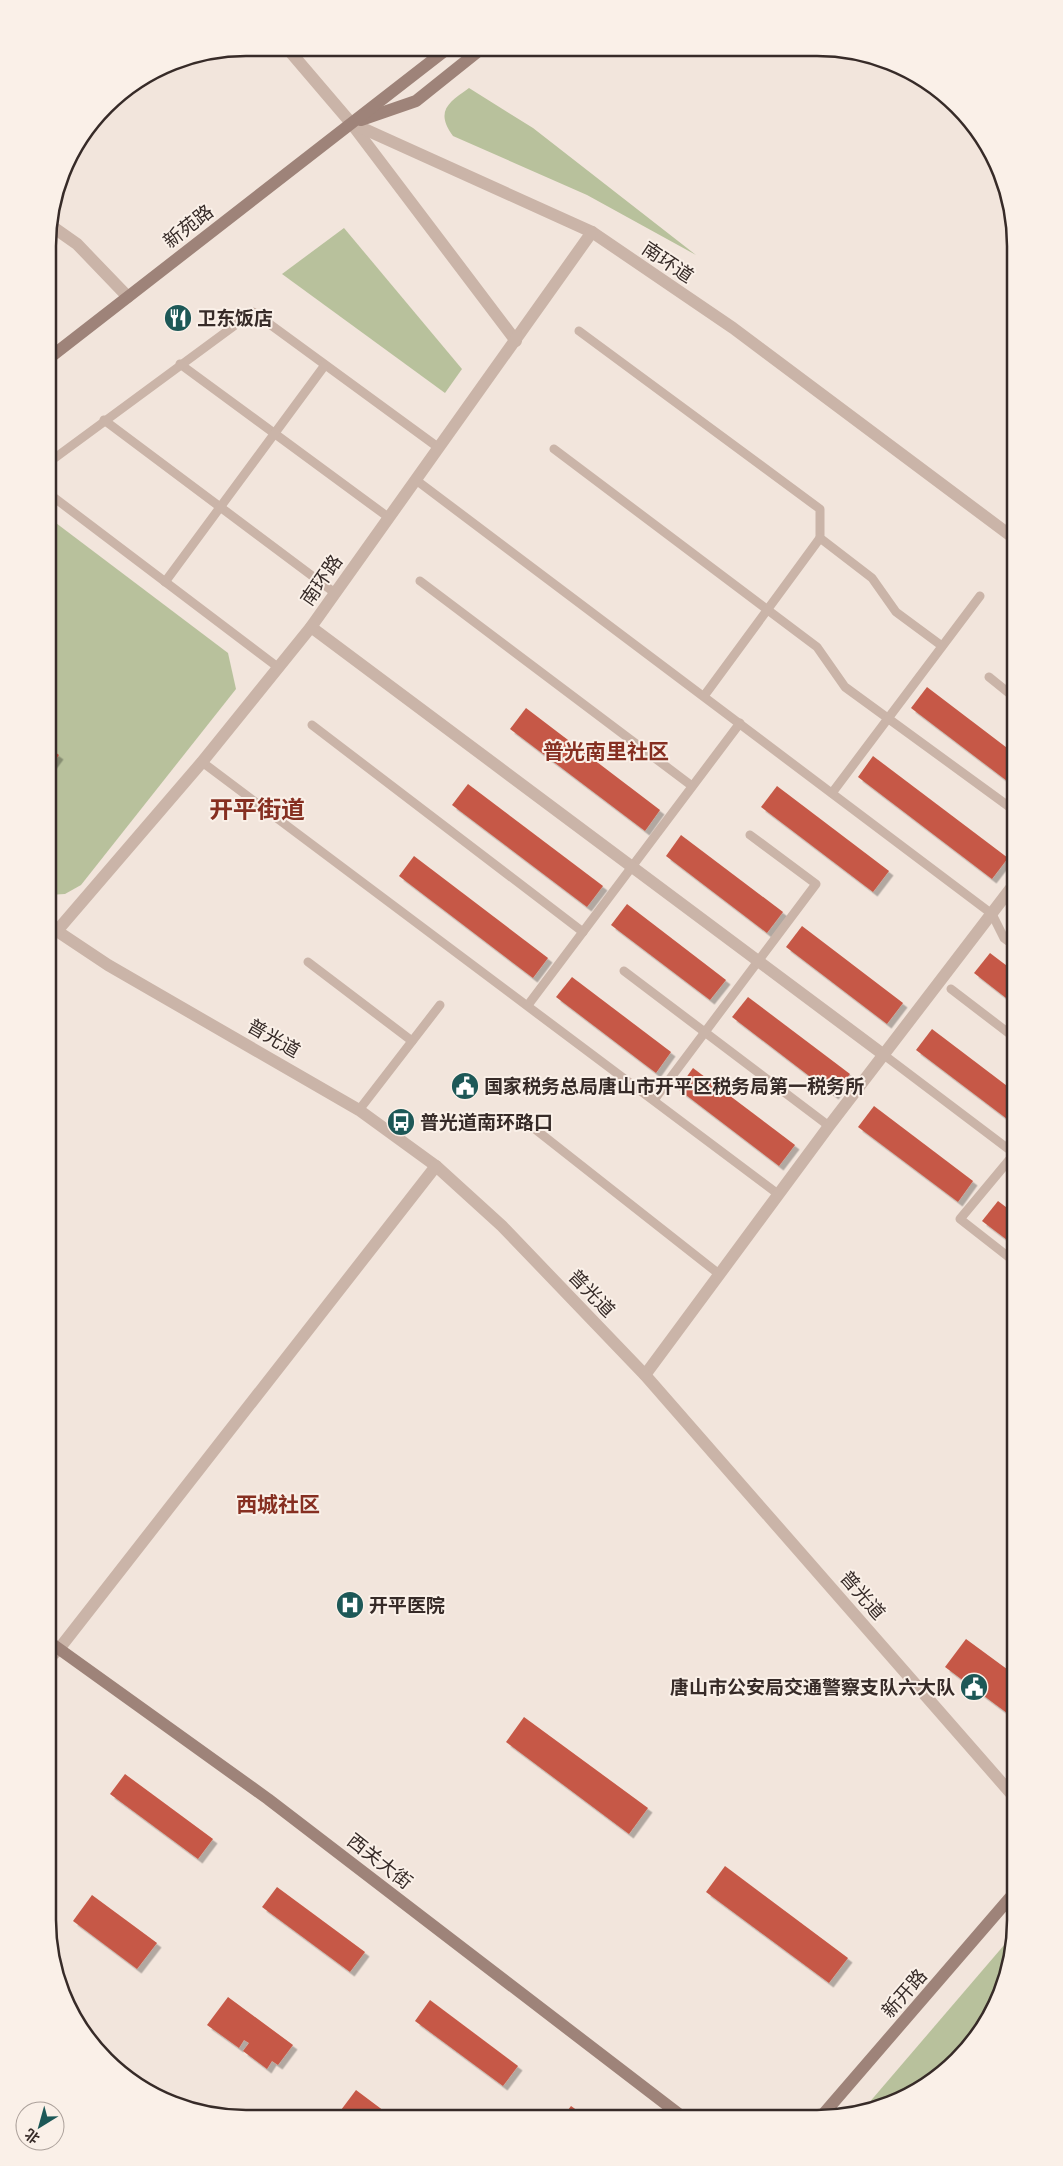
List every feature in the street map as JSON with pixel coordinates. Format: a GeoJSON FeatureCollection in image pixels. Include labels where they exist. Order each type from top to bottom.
{"type":"FeatureCollection","features":[{"type":"Feature","properties":{"kind":"main road","name":"新苑路"},"geometry":{"type":"LineString","coordinates":[[56,353],[438,56]]}},
{"type":"Feature","properties":{"kind":"main road","name":"新苑路"},"geometry":{"type":"LineString","coordinates":[[351,123],[416,101],[472,56]]}},
{"type":"Feature","properties":{"kind":"main road","name":"西关大街"},"geometry":{"type":"LineString","coordinates":[[56,1646],[268,1799],[674,2110]]}},
{"type":"Feature","properties":{"kind":"main road","name":"新开路"},"geometry":{"type":"LineString","coordinates":[[828,2109],[1007,1901]]}},
{"type":"Feature","properties":{"kind":"street","name":"南环道"},"geometry":{"type":"LineString","coordinates":[[294,56],[351,123],[592,232],[733,328],[1007,533]]}},
{"type":"Feature","properties":{"kind":"street"},"geometry":{"type":"LineString","coordinates":[[351,123],[516,340]]}},
{"type":"Feature","properties":{"kind":"street"},"geometry":{"type":"LineString","coordinates":[[57,231],[77,244],[128,297]]}},
{"type":"Feature","properties":{"kind":"street","name":"南环路"},"geometry":{"type":"LineString","coordinates":[[56,924],[202,762],[279,668],[335,593],[592,232]]}},
{"type":"Feature","properties":{"kind":"street"},"geometry":{"type":"LineString","coordinates":[[310,627],[884,1055]]}},
{"type":"Feature","properties":{"kind":"street"},"geometry":{"type":"LineString","coordinates":[[645,1375],[829,1126],[1007,893]]}},
{"type":"Feature","properties":{"kind":"street","name":"普光道"},"geometry":{"type":"LineString","coordinates":[[56,931],[108,965],[359,1110],[436,1166],[502,1226],[645,1375],[1007,1789]]}},
{"type":"Feature","properties":{"kind":"street"},"geometry":{"type":"LineString","coordinates":[[56,1652],[436,1166]]}},
{"type":"Feature","properties":{"kind":"lane"},"geometry":{"type":"LineString","coordinates":[[56,457],[253,312],[439,448]]}},
{"type":"Feature","properties":{"kind":"lane"},"geometry":{"type":"LineString","coordinates":[[579,332],[820,509],[820,538],[704,696]]}},
{"type":"Feature","properties":{"kind":"lane"},"geometry":{"type":"LineString","coordinates":[[180,364],[388,517]]}},
{"type":"Feature","properties":{"kind":"lane"},"geometry":{"type":"LineString","coordinates":[[165,582],[325,365]]}},
{"type":"Feature","properties":{"kind":"lane"},"geometry":{"type":"LineString","coordinates":[[104,420],[335,593]]}},
{"type":"Feature","properties":{"kind":"lane"},"geometry":{"type":"LineString","coordinates":[[554,449],[817,647],[845,687],[1007,805]]}},
{"type":"Feature","properties":{"kind":"lane"},"geometry":{"type":"LineString","coordinates":[[416,480],[992,914],[1004,938],[1007,940]]}},
{"type":"Feature","properties":{"kind":"lane"},"geometry":{"type":"LineString","coordinates":[[56,499],[279,668]]}},
{"type":"Feature","properties":{"kind":"lane"},"geometry":{"type":"LineString","coordinates":[[820,538],[872,578],[896,612],[942,646]]}},
{"type":"Feature","properties":{"kind":"lane"},"geometry":{"type":"LineString","coordinates":[[420,581],[692,786]]}},
{"type":"Feature","properties":{"kind":"lane"},"geometry":{"type":"LineString","coordinates":[[832,793],[980,596]]}},
{"type":"Feature","properties":{"kind":"lane"},"geometry":{"type":"LineString","coordinates":[[989,677],[1007,692]]}},
{"type":"Feature","properties":{"kind":"lane"},"geometry":{"type":"LineString","coordinates":[[528,1005],[740,723]]}},
{"type":"Feature","properties":{"kind":"lane"},"geometry":{"type":"LineString","coordinates":[[312,725],[583,932]]}},
{"type":"Feature","properties":{"kind":"lane"},"geometry":{"type":"LineString","coordinates":[[202,762],[778,1194]]}},
{"type":"Feature","properties":{"kind":"lane"},"geometry":{"type":"LineString","coordinates":[[654,1100],[816,884],[750,835]]}},
{"type":"Feature","properties":{"kind":"lane"},"geometry":{"type":"LineString","coordinates":[[308,962],[412,1041]]}},
{"type":"Feature","properties":{"kind":"lane"},"geometry":{"type":"LineString","coordinates":[[624,971],[829,1126]]}},
{"type":"Feature","properties":{"kind":"lane"},"geometry":{"type":"LineString","coordinates":[[951,989],[1007,1032]]}},
{"type":"Feature","properties":{"kind":"lane"},"geometry":{"type":"LineString","coordinates":[[359,1110],[440,1005]]}},
{"type":"Feature","properties":{"kind":"lane"},"geometry":{"type":"LineString","coordinates":[[884,1055],[1007,1148]]}},
{"type":"Feature","properties":{"kind":"lane"},"geometry":{"type":"LineString","coordinates":[[526,1122],[720,1274]]}},
{"type":"Feature","properties":{"kind":"lane"},"geometry":{"type":"LineString","coordinates":[[1007,1163],[960,1219],[1007,1256]]}},
{"type":"Feature","properties":{"kind":"green space"},"geometry":{"type":"Polygon","coordinates":[[[469,88],[533,128],[696,255],[587,195],[453,136],[445,120],[446,108],[455,98],[469,88]]]}},
{"type":"Feature","properties":{"kind":"green space"},"geometry":{"type":"Polygon","coordinates":[[[344,228],[462,369],[445,393],[282,274],[344,228]]]}},
{"type":"Feature","properties":{"kind":"green space"},"geometry":{"type":"Polygon","coordinates":[[[56,523],[228,653],[236,689],[81,885],[65,894],[56,895],[56,523]]]}},
{"type":"Feature","properties":{"kind":"green space"},"geometry":{"type":"Polygon","coordinates":[[[1005,1944],[997,1981],[987,2004],[975,2025],[960,2045],[942,2063],[922,2078],[901,2090],[870,2102],[1005,1944]]]}},
{"type":"Feature","properties":{"kind":"building"},"geometry":{"type":"Polygon","coordinates":[[[927,687],[1007,748],[1007,781],[911,708],[927,687]]]}},
{"type":"Feature","properties":{"kind":"building"},"geometry":{"type":"Polygon","coordinates":[[[526,708],[660,810],[645,831],[510,729],[526,708]]]}},
{"type":"Feature","properties":{"kind":"building"},"geometry":{"type":"Polygon","coordinates":[[[873,756],[1007,857],[1007,859],[992,879],[858,777],[873,756]]]}},
{"type":"Feature","properties":{"kind":"building"},"geometry":{"type":"Polygon","coordinates":[[[468,784],[603,886],[587,907],[452,805],[468,784]]]}},
{"type":"Feature","properties":{"kind":"building"},"geometry":{"type":"Polygon","coordinates":[[[777,786],[889,871],[873,892],[761,807],[777,786]]]}},
{"type":"Feature","properties":{"kind":"building"},"geometry":{"type":"Polygon","coordinates":[[[681,835],[783,912],[767,933],[666,856],[681,835]]]}},
{"type":"Feature","properties":{"kind":"building"},"geometry":{"type":"Polygon","coordinates":[[[414,856],[548,958],[533,978],[399,876],[414,856]]]}},
{"type":"Feature","properties":{"kind":"building"},"geometry":{"type":"Polygon","coordinates":[[[627,904],[726,980],[710,1000],[611,925],[627,904]]]}},
{"type":"Feature","properties":{"kind":"building"},"geometry":{"type":"Polygon","coordinates":[[[802,926],[903,1003],[887,1024],[786,947],[802,926]]]}},
{"type":"Feature","properties":{"kind":"building"},"geometry":{"type":"Polygon","coordinates":[[[990,953],[1007,966],[1007,999],[974,973],[990,953]]]}},
{"type":"Feature","properties":{"kind":"building"},"geometry":{"type":"Polygon","coordinates":[[[572,977],[671,1052],[656,1073],[556,997],[572,977]]]}},
{"type":"Feature","properties":{"kind":"building"},"geometry":{"type":"Polygon","coordinates":[[[748,997],[850,1074],[834,1095],[732,1017],[748,997]]]}},
{"type":"Feature","properties":{"kind":"building"},"geometry":{"type":"Polygon","coordinates":[[[932,1029],[1007,1086],[1007,1119],[916,1050],[932,1029]]]}},
{"type":"Feature","properties":{"kind":"building"},"geometry":{"type":"Polygon","coordinates":[[[693,1068],[795,1145],[779,1166],[678,1089],[693,1068]]]}},
{"type":"Feature","properties":{"kind":"building"},"geometry":{"type":"Polygon","coordinates":[[[874,1106],[973,1181],[958,1202],[858,1127],[874,1106]]]}},
{"type":"Feature","properties":{"kind":"building"},"geometry":{"type":"Polygon","coordinates":[[[998,1201],[1007,1208],[1007,1240],[982,1221],[998,1201]]]}},
{"type":"Feature","properties":{"kind":"building"},"geometry":{"type":"Polygon","coordinates":[[[966,1639],[1007,1669],[1007,1713],[945,1667],[966,1639]]]}},
{"type":"Feature","properties":{"kind":"building"},"geometry":{"type":"Polygon","coordinates":[[[524,1717],[648,1808],[629,1834],[506,1742],[524,1717]]]}},
{"type":"Feature","properties":{"kind":"building"},"geometry":{"type":"Polygon","coordinates":[[[125,1774],[213,1839],[198,1859],[110,1794],[125,1774]]]}},
{"type":"Feature","properties":{"kind":"building"},"geometry":{"type":"Polygon","coordinates":[[[725,1866],[848,1958],[829,1983],[706,1892],[725,1866]]]}},
{"type":"Feature","properties":{"kind":"building"},"geometry":{"type":"Polygon","coordinates":[[[277,1887],[365,1952],[350,1972],[262,1907],[277,1887]]]}},
{"type":"Feature","properties":{"kind":"building"},"geometry":{"type":"Polygon","coordinates":[[[92,1895],[157,1943],[137,1969],[73,1921],[92,1895]]]}},
{"type":"Feature","properties":{"kind":"building"},"geometry":{"type":"Polygon","coordinates":[[[228,1997],[293,2045],[278,2065],[272,2061],[267,2069],[243,2051],[249,2043],[244,2040],[239,2048],[207,2025],[228,1997]]]}},
{"type":"Feature","properties":{"kind":"building"},"geometry":{"type":"Polygon","coordinates":[[[430,2000],[518,2066],[503,2086],[415,2021],[430,2000]]]}},
{"type":"Feature","properties":{"kind":"building"},"geometry":{"type":"Polygon","coordinates":[[[356,2090],[383,2110],[341,2110],[356,2090]]]}},
{"type":"Feature","properties":{"kind":"building"},"geometry":{"type":"Polygon","coordinates":[[[571,2106],[577,2110],[568,2110],[571,2106]]]}},
{"type":"Feature","properties":{"kind":"place","name":"卫东饭店"},"geometry":{"type":"Point","coordinates":[178,318]}},
{"type":"Feature","properties":{"kind":"place","name":"国家税务总局唐山市开平区税务局第一税务所"},"geometry":{"type":"Point","coordinates":[465,1086]}},
{"type":"Feature","properties":{"kind":"place","name":"普光道南环路口"},"geometry":{"type":"Point","coordinates":[401,1122]}},
{"type":"Feature","properties":{"kind":"place","name":"开平医院"},"geometry":{"type":"Point","coordinates":[350,1605]}},
{"type":"Feature","properties":{"kind":"place","name":"唐山市公安局交通警察支队六大队"},"geometry":{"type":"Point","coordinates":[974,1687]}},
{"type":"Feature","properties":{"kind":"district","name":"普光南里社区"},"geometry":{"type":"Point","coordinates":[606,751]}},
{"type":"Feature","properties":{"kind":"district","name":"开平街道"},"geometry":{"type":"Point","coordinates":[257,809]}},
{"type":"Feature","properties":{"kind":"district","name":"西城社区"},"geometry":{"type":"Point","coordinates":[278,1504]}}]}
